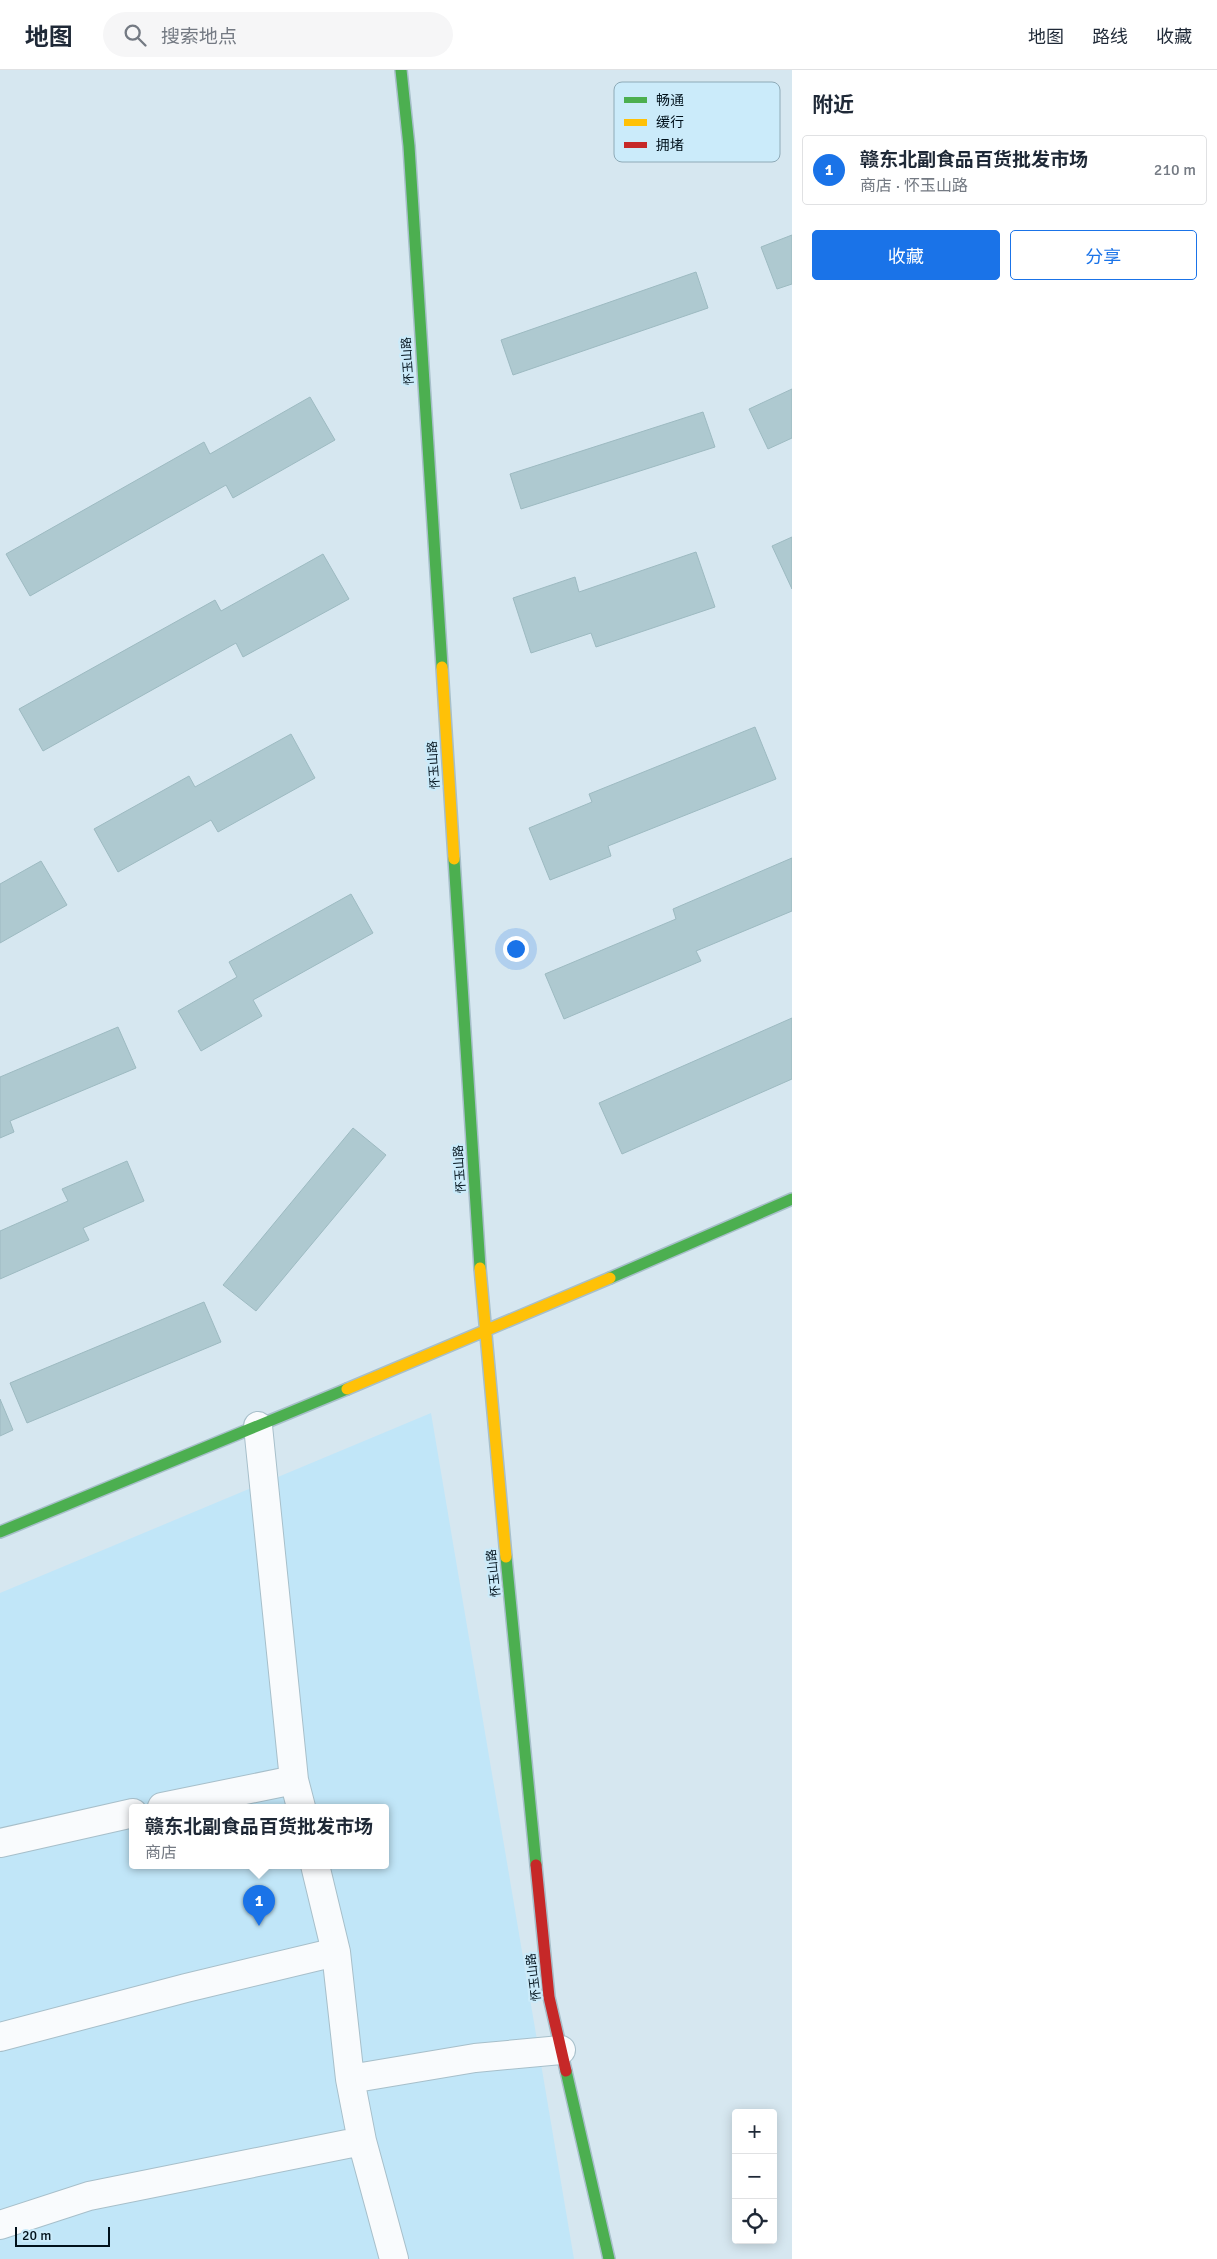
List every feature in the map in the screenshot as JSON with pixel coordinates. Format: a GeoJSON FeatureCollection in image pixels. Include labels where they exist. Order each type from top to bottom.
{"type":"FeatureCollection","features":[{"type":"Feature","properties":{"kind":"street","name":"怀玉山路"},"geometry":{"type":"LineString","coordinates":[[401,70],[409,146],[484,1333],[549,1997],[609,2259]]}},
{"type":"Feature","properties":{"kind":"street"},"geometry":{"type":"LineString","coordinates":[[0,1532],[484,1333],[792,1199]]}},
{"type":"Feature","properties":{"kind":"street"},"geometry":{"type":"LineString","coordinates":[[258,1426],[294,1780],[300,1804]]}},
{"type":"Feature","properties":{"kind":"street"},"geometry":{"type":"LineString","coordinates":[[177,1804],[294,1780]]}},
{"type":"Feature","properties":{"kind":"street"},"geometry":{"type":"LineString","coordinates":[[0,1843],[129,1814]]}},
{"type":"Feature","properties":{"kind":"street"},"geometry":{"type":"LineString","coordinates":[[316,1869],[336,1952],[350,2079],[362,2141],[394,2259]]}},
{"type":"Feature","properties":{"kind":"street"},"geometry":{"type":"LineString","coordinates":[[0,2037],[186,1988],[336,1952]]}},
{"type":"Feature","properties":{"kind":"street"},"geometry":{"type":"LineString","coordinates":[[350,2079],[476,2058],[561,2050]]}},
{"type":"Feature","properties":{"kind":"street"},"geometry":{"type":"LineString","coordinates":[[0,2225],[89,2196],[362,2141]]}},
{"type":"Feature","properties":{"kind":"shaded area"},"geometry":{"type":"Polygon","coordinates":[[[431,1413],[574,2259],[0,2259],[0,1593],[431,1413]]]}},
{"type":"Feature","properties":{"kind":"building"},"geometry":{"type":"Polygon","coordinates":[[[792,235],[792,284],[777,289],[761,247],[792,235]]]}},
{"type":"Feature","properties":{"kind":"building"},"geometry":{"type":"Polygon","coordinates":[[[696,272],[708,308],[513,375],[501,340],[696,272]]]}},
{"type":"Feature","properties":{"kind":"building"},"geometry":{"type":"Polygon","coordinates":[[[792,389],[792,438],[768,449],[749,409],[792,389]]]}},
{"type":"Feature","properties":{"kind":"building"},"geometry":{"type":"Polygon","coordinates":[[[310,397],[335,440],[233,498],[226,485],[30,596],[6,554],[204,442],[210,454],[310,397]]]}},
{"type":"Feature","properties":{"kind":"building"},"geometry":{"type":"Polygon","coordinates":[[[703,412],[715,447],[521,509],[510,474],[703,412]]]}},
{"type":"Feature","properties":{"kind":"building"},"geometry":{"type":"Polygon","coordinates":[[[792,537],[792,589],[772,546],[792,537]]]}},
{"type":"Feature","properties":{"kind":"building"},"geometry":{"type":"Polygon","coordinates":[[[696,552],[715,607],[596,647],[591,633],[531,653],[513,598],[575,577],[579,592],[696,552]]]}},
{"type":"Feature","properties":{"kind":"building"},"geometry":{"type":"Polygon","coordinates":[[[323,554],[349,599],[243,657],[236,643],[43,751],[19,709],[215,600],[221,611],[323,554]]]}},
{"type":"Feature","properties":{"kind":"building"},"geometry":{"type":"Polygon","coordinates":[[[755,727],[776,779],[608,846],[611,856],[550,880],[529,828],[592,802],[589,794],[755,727]]]}},
{"type":"Feature","properties":{"kind":"building"},"geometry":{"type":"Polygon","coordinates":[[[291,734],[315,778],[218,832],[211,820],[118,872],[94,829],[189,776],[195,787],[291,734]]]}},
{"type":"Feature","properties":{"kind":"building"},"geometry":{"type":"Polygon","coordinates":[[[792,858],[792,911],[696,951],[701,961],[564,1019],[545,974],[676,919],[673,909],[792,858]]]}},
{"type":"Feature","properties":{"kind":"building"},"geometry":{"type":"Polygon","coordinates":[[[41,861],[67,905],[0,943],[0,884],[41,861]]]}},
{"type":"Feature","properties":{"kind":"building"},"geometry":{"type":"Polygon","coordinates":[[[351,894],[373,933],[253,1000],[262,1016],[201,1051],[178,1011],[237,977],[229,962],[351,894]]]}},
{"type":"Feature","properties":{"kind":"building"},"geometry":{"type":"Polygon","coordinates":[[[792,1018],[792,1079],[622,1154],[599,1103],[792,1018]]]}},
{"type":"Feature","properties":{"kind":"building"},"geometry":{"type":"Polygon","coordinates":[[[118,1027],[136,1068],[10,1121],[14,1132],[0,1138],[0,1077],[118,1027]]]}},
{"type":"Feature","properties":{"kind":"building"},"geometry":{"type":"Polygon","coordinates":[[[353,1128],[386,1155],[256,1311],[223,1285],[353,1128]]]}},
{"type":"Feature","properties":{"kind":"building"},"geometry":{"type":"Polygon","coordinates":[[[127,1161],[144,1201],[83,1228],[89,1240],[0,1279],[0,1231],[68,1201],[62,1189],[127,1161]]]}},
{"type":"Feature","properties":{"kind":"building"},"geometry":{"type":"Polygon","coordinates":[[[204,1302],[221,1342],[27,1423],[10,1383],[204,1302]]]}},
{"type":"Feature","properties":{"kind":"building"},"geometry":{"type":"Polygon","coordinates":[[[0,1399],[13,1430],[0,1436],[0,1399]]]}},
{"type":"Feature","properties":{"kind":"traffic: fast"},"geometry":{"type":"LineString","coordinates":[[401,70],[409,146],[442,667]]}},
{"type":"Feature","properties":{"kind":"traffic: fast"},"geometry":{"type":"LineString","coordinates":[[454,859],[480,1268]]}},
{"type":"Feature","properties":{"kind":"traffic: fast"},"geometry":{"type":"LineString","coordinates":[[610,1278],[792,1199]]}},
{"type":"Feature","properties":{"kind":"traffic: fast"},"geometry":{"type":"LineString","coordinates":[[0,1532],[347,1389]]}},
{"type":"Feature","properties":{"kind":"traffic: fast"},"geometry":{"type":"LineString","coordinates":[[506,1557],[536,1865]]}},
{"type":"Feature","properties":{"kind":"traffic: fast"},"geometry":{"type":"LineString","coordinates":[[566,2071],[609,2259]]}},
{"type":"Feature","properties":{"kind":"traffic: slow"},"geometry":{"type":"LineString","coordinates":[[442,667],[454,859]]}},
{"type":"Feature","properties":{"kind":"traffic: slow"},"geometry":{"type":"LineString","coordinates":[[480,1268],[506,1557]]}},
{"type":"Feature","properties":{"kind":"traffic: slow"},"geometry":{"type":"LineString","coordinates":[[347,1389],[610,1278]]}},
{"type":"Feature","properties":{"kind":"traffic: jam"},"geometry":{"type":"LineString","coordinates":[[536,1865],[549,1997],[566,2071]]}},
{"type":"Feature","properties":{"kind":"place","name":"赣东北副食品百货批发市场"},"geometry":{"type":"Point","coordinates":[259,1926]}}]}
